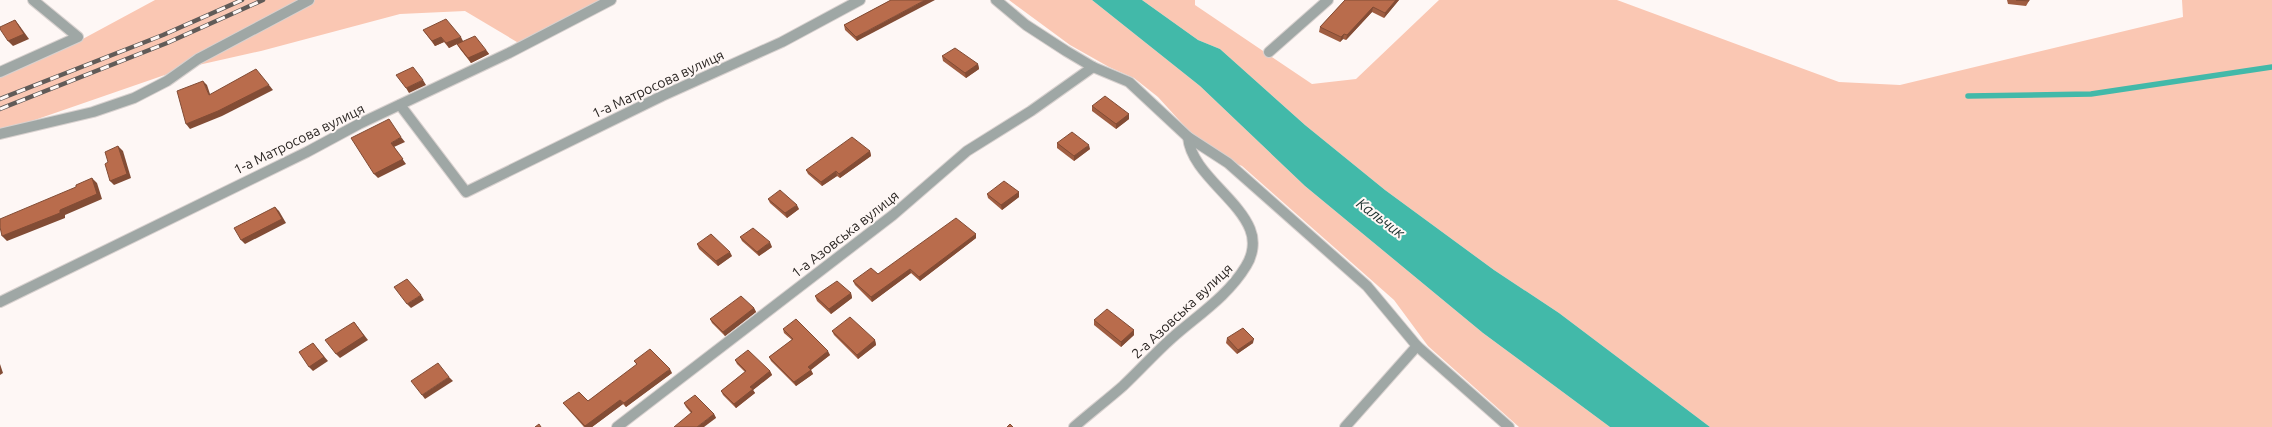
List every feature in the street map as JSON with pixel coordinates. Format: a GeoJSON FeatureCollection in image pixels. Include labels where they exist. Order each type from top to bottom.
{"type":"FeatureCollection","features":[{"type":"Feature","properties":{"kind":"street"},"geometry":{"type":"LineString","coordinates":[[0,72],[78,37],[33,0]]}},
{"type":"Feature","properties":{"kind":"street"},"geometry":{"type":"LineString","coordinates":[[0,134],[93,112],[134,98],[167,81],[198,59],[309,0]]}},
{"type":"Feature","properties":{"kind":"street","name":"1-а Матросова вулиця"},"geometry":{"type":"LineString","coordinates":[[0,302],[509,53],[611,0]]}},
{"type":"Feature","properties":{"kind":"street","name":"1-а Матросова вулиця"},"geometry":{"type":"LineString","coordinates":[[400,105],[466,192],[662,96],[782,42],[860,0]]}},
{"type":"Feature","properties":{"kind":"street"},"geometry":{"type":"LineString","coordinates":[[996,0],[1042,36],[1093,66],[1129,82],[1188,137],[1228,163],[1351,271],[1386,306],[1417,346],[1509,427]]}},
{"type":"Feature","properties":{"kind":"street"},"geometry":{"type":"LineString","coordinates":[[1269,52],[1328,0]]}},
{"type":"Feature","properties":{"kind":"street","name":"1-а Азовська вулиця"},"geometry":{"type":"LineString","coordinates":[[617,427],[893,215],[967,152],[1031,110],[1093,66]]}},
{"type":"Feature","properties":{"kind":"street","name":"2-а Азовська вулиця"},"geometry":{"type":"LineString","coordinates":[[1074,427],[1133,377],[1190,321],[1204,312],[1245,269],[1252,250],[1252,233],[1243,215],[1213,181],[1192,151],[1187,142],[1188,137]]}},
{"type":"Feature","properties":{"kind":"street"},"geometry":{"type":"LineString","coordinates":[[1345,427],[1417,346]]}},
{"type":"Feature","properties":{"kind":"shaded area"},"geometry":{"type":"Polygon","coordinates":[[[155,0],[608,0],[522,45],[465,11],[400,14],[261,51],[185,68],[0,132],[0,77],[79,41],[155,0]]]}},
{"type":"Feature","properties":{"kind":"shaded area"},"geometry":{"type":"Polygon","coordinates":[[[1009,0],[1092,0],[1200,86],[1305,186],[1483,333],[1610,427],[1519,427],[1428,346],[1394,300],[1242,166],[1208,152],[1158,97],[1134,78],[1109,67],[1070,45],[1009,0]]]}},
{"type":"Feature","properties":{"kind":"shaded area"},"geometry":{"type":"Polygon","coordinates":[[[1142,0],[1195,0],[1195,5],[1312,84],[1356,79],[1439,0],[1617,0],[1839,82],[1900,85],[2183,17],[2182,0],[2272,0],[2272,427],[1710,427],[1559,313],[1494,270],[1385,190],[1305,125],[1220,49],[1198,40],[1142,0]]]}},
{"type":"Feature","properties":{"kind":"water","name":"Кальчик"},"geometry":{"type":"Polygon","coordinates":[[[1092,0],[1142,0],[1198,40],[1220,49],[1305,125],[1385,190],[1494,270],[1559,313],[1710,427],[1610,427],[1483,333],[1305,186],[1200,86],[1092,0]]]}},
{"type":"Feature","properties":{"kind":"building"},"geometry":{"type":"Polygon","coordinates":[[[891,0],[925,0],[856,37],[844,25],[891,0]]]}},
{"type":"Feature","properties":{"kind":"building"},"geometry":{"type":"Polygon","coordinates":[[[1345,0],[1396,0],[1385,13],[1373,7],[1347,35],[1344,34],[1341,37],[1320,27],[1345,0]]]}},
{"type":"Feature","properties":{"kind":"building"},"geometry":{"type":"Polygon","coordinates":[[[446,19],[461,37],[446,43],[441,37],[432,41],[423,30],[446,19]]]}},
{"type":"Feature","properties":{"kind":"building"},"geometry":{"type":"Polygon","coordinates":[[[15,20],[24,34],[8,41],[0,27],[15,20]]]}},
{"type":"Feature","properties":{"kind":"building"},"geometry":{"type":"Polygon","coordinates":[[[475,36],[486,50],[468,58],[457,44],[475,36]]]}},
{"type":"Feature","properties":{"kind":"building"},"geometry":{"type":"Polygon","coordinates":[[[955,48],[978,64],[965,73],[942,56],[955,48]]]}},
{"type":"Feature","properties":{"kind":"building"},"geometry":{"type":"Polygon","coordinates":[[[413,67],[423,80],[406,88],[396,75],[413,67]]]}},
{"type":"Feature","properties":{"kind":"building"},"geometry":{"type":"Polygon","coordinates":[[[256,69],[269,85],[218,111],[186,124],[177,91],[203,81],[209,95],[256,69]]]}},
{"type":"Feature","properties":{"kind":"building"},"geometry":{"type":"Polygon","coordinates":[[[1105,96],[1129,114],[1116,124],[1092,106],[1105,96]]]}},
{"type":"Feature","properties":{"kind":"building"},"geometry":{"type":"Polygon","coordinates":[[[389,119],[401,137],[391,143],[403,159],[374,174],[351,138],[389,119]]]}},
{"type":"Feature","properties":{"kind":"building"},"geometry":{"type":"Polygon","coordinates":[[[1072,132],[1089,145],[1074,156],[1057,143],[1072,132]]]}},
{"type":"Feature","properties":{"kind":"building"},"geometry":{"type":"Polygon","coordinates":[[[852,137],[870,151],[839,174],[836,171],[821,182],[806,170],[852,137]]]}},
{"type":"Feature","properties":{"kind":"building"},"geometry":{"type":"Polygon","coordinates":[[[118,146],[127,174],[110,181],[105,164],[108,162],[105,152],[118,146]]]}},
{"type":"Feature","properties":{"kind":"building"},"geometry":{"type":"Polygon","coordinates":[[[92,178],[97,194],[60,210],[60,213],[2,236],[0,219],[76,187],[76,185],[92,178]]]}},
{"type":"Feature","properties":{"kind":"building"},"geometry":{"type":"Polygon","coordinates":[[[1004,181],[1019,192],[1001,205],[987,194],[1004,181]]]}},
{"type":"Feature","properties":{"kind":"building"},"geometry":{"type":"Polygon","coordinates":[[[780,190],[797,205],[785,213],[768,199],[780,190]]]}},
{"type":"Feature","properties":{"kind":"building"},"geometry":{"type":"Polygon","coordinates":[[[275,207],[282,219],[241,240],[234,228],[275,207]]]}},
{"type":"Feature","properties":{"kind":"building"},"geometry":{"type":"Polygon","coordinates":[[[956,218],[976,234],[919,277],[910,269],[871,297],[853,281],[871,268],[878,274],[956,218]]]}},
{"type":"Feature","properties":{"kind":"building"},"geometry":{"type":"Polygon","coordinates":[[[753,228],[770,242],[757,252],[740,237],[753,228]]]}},
{"type":"Feature","properties":{"kind":"building"},"geometry":{"type":"Polygon","coordinates":[[[711,234],[730,252],[716,261],[697,244],[711,234]]]}},
{"type":"Feature","properties":{"kind":"building"},"geometry":{"type":"Polygon","coordinates":[[[407,279],[421,295],[407,304],[394,287],[407,279]]]}},
{"type":"Feature","properties":{"kind":"building"},"geometry":{"type":"Polygon","coordinates":[[[837,281],[851,293],[829,309],[815,296],[837,281]]]}},
{"type":"Feature","properties":{"kind":"building"},"geometry":{"type":"Polygon","coordinates":[[[741,296],[754,308],[723,332],[710,319],[741,296]]]}},
{"type":"Feature","properties":{"kind":"building"},"geometry":{"type":"Polygon","coordinates":[[[1107,309],[1134,330],[1121,342],[1094,320],[1107,309]]]}},
{"type":"Feature","properties":{"kind":"building"},"geometry":{"type":"Polygon","coordinates":[[[850,317],[875,340],[857,355],[832,331],[850,317]]]}},
{"type":"Feature","properties":{"kind":"building"},"geometry":{"type":"Polygon","coordinates":[[[796,319],[828,351],[808,367],[811,370],[794,382],[769,357],[793,339],[783,329],[796,319]]]}},
{"type":"Feature","properties":{"kind":"building"},"geometry":{"type":"Polygon","coordinates":[[[354,322],[364,336],[336,354],[325,340],[354,322]]]}},
{"type":"Feature","properties":{"kind":"building"},"geometry":{"type":"Polygon","coordinates":[[[1243,328],[1254,339],[1238,350],[1227,338],[1243,328]]]}},
{"type":"Feature","properties":{"kind":"building"},"geometry":{"type":"Polygon","coordinates":[[[313,343],[324,357],[309,367],[299,352],[313,343]]]}},
{"type":"Feature","properties":{"kind":"building"},"geometry":{"type":"Polygon","coordinates":[[[650,349],[670,369],[624,403],[620,400],[585,426],[563,403],[579,392],[588,401],[637,364],[634,361],[650,349]]]}},
{"type":"Feature","properties":{"kind":"building"},"geometry":{"type":"Polygon","coordinates":[[[748,350],[770,371],[750,387],[753,389],[734,404],[721,391],[746,371],[735,360],[748,350]]]}},
{"type":"Feature","properties":{"kind":"building"},"geometry":{"type":"Polygon","coordinates":[[[438,363],[449,377],[422,395],[411,381],[438,363]]]}},
{"type":"Feature","properties":{"kind":"building"},"geometry":{"type":"Polygon","coordinates":[[[695,395],[714,414],[697,427],[674,427],[692,412],[684,403],[695,395]]]}},
{"type":"Feature","properties":{"kind":"waterway"},"geometry":{"type":"LineString","coordinates":[[1968,96],[2091,94],[2272,67]]}},
{"type":"Feature","properties":{"kind":"railway"},"geometry":{"type":"LineString","coordinates":[[0,99],[163,35],[242,0]]}},
{"type":"Feature","properties":{"kind":"railway"},"geometry":{"type":"LineString","coordinates":[[0,109],[167,43],[263,0]]}}]}
